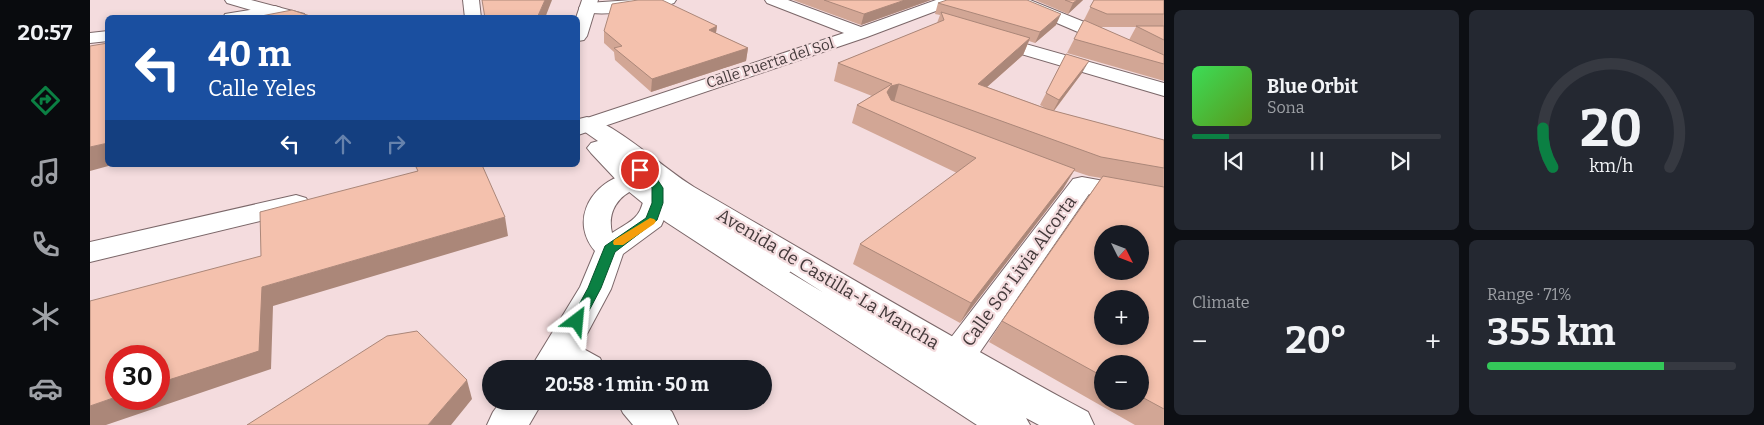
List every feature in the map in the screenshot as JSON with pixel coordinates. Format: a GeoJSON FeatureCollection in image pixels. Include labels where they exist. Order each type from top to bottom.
{"type":"FeatureCollection","features":[{"type":"Feature","properties":{"kind":"street"},"geometry":{"type":"LineString","coordinates":[[233,0],[288,15]]}},
{"type":"Feature","properties":{"kind":"street"},"geometry":{"type":"LineString","coordinates":[[471,0],[473,15]]}},
{"type":"Feature","properties":{"kind":"street"},"geometry":{"type":"LineString","coordinates":[[580,30],[589,4],[617,7],[668,0]]}},
{"type":"Feature","properties":{"kind":"street"},"geometry":{"type":"LineString","coordinates":[[773,0],[861,33]]}},
{"type":"Feature","properties":{"kind":"street","name":"Calle Puerta del Sol"},"geometry":{"type":"LineString","coordinates":[[581,121],[861,33],[951,0]]}},
{"type":"Feature","properties":{"kind":"street"},"geometry":{"type":"LineString","coordinates":[[1016,0],[1098,34],[1164,67]]}},
{"type":"Feature","properties":{"kind":"street"},"geometry":{"type":"LineString","coordinates":[[250,15],[275,11]]}},
{"type":"Feature","properties":{"kind":"street"},"geometry":{"type":"LineString","coordinates":[[913,14],[937,22]]}},
{"type":"Feature","properties":{"kind":"street"},"geometry":{"type":"LineString","coordinates":[[972,33],[1164,90]]}},
{"type":"Feature","properties":{"kind":"street"},"geometry":{"type":"LineString","coordinates":[[1098,34],[1136,33]]}},
{"type":"Feature","properties":{"kind":"street"},"geometry":{"type":"LineString","coordinates":[[90,38],[105,36]]}},
{"type":"Feature","properties":{"kind":"street","name":"Avenida de Castilla-La Mancha"},"geometry":{"type":"LineString","coordinates":[[581,121],[604,134],[652,195],[1010,425]]}},
{"type":"Feature","properties":{"kind":"street","name":"Calle Sor Livia Alcorta"},"geometry":{"type":"LineString","coordinates":[[956,358],[1074,182],[1164,200]]}},
{"type":"Feature","properties":{"kind":"street"},"geometry":{"type":"LineString","coordinates":[[610,249],[598,235],[597,211],[602,201],[609,195],[652,195]]}},
{"type":"Feature","properties":{"kind":"street"},"geometry":{"type":"LineString","coordinates":[[566,360],[610,249],[652,195]]}},
{"type":"Feature","properties":{"kind":"street","name":"Avenida de Castilla-La Mancha"},"geometry":{"type":"LineString","coordinates":[[652,195],[831,296],[868,313],[904,325],[956,358],[1074,425]]}},
{"type":"Feature","properties":{"kind":"street"},"geometry":{"type":"LineString","coordinates":[[90,252],[321,198]]}},
{"type":"Feature","properties":{"kind":"street"},"geometry":{"type":"LineString","coordinates":[[507,425],[518,410]]}},
{"type":"Feature","properties":{"kind":"street"},"geometry":{"type":"LineString","coordinates":[[644,410],[658,425]]}},
{"type":"Feature","properties":{"kind":"building"},"geometry":{"type":"Polygon","coordinates":[[[482,0],[545,0],[538,15],[484,15],[482,0]]]}},
{"type":"Feature","properties":{"kind":"building"},"geometry":{"type":"Polygon","coordinates":[[[638,0],[662,0],[717,26],[709,30],[748,48],[652,79],[614,48],[622,46],[604,31],[612,4],[638,0]]]}},
{"type":"Feature","properties":{"kind":"building"},"geometry":{"type":"Polygon","coordinates":[[[824,0],[905,0],[864,14],[824,0]]]}},
{"type":"Feature","properties":{"kind":"building"},"geometry":{"type":"Polygon","coordinates":[[[947,0],[1027,0],[1061,14],[1040,32],[938,3],[947,0]]]}},
{"type":"Feature","properties":{"kind":"building"},"geometry":{"type":"Polygon","coordinates":[[[1065,0],[1077,0],[1073,3],[1065,0]]]}},
{"type":"Feature","properties":{"kind":"building"},"geometry":{"type":"Polygon","coordinates":[[[1094,0],[1164,0],[1164,14],[1107,14],[1090,7],[1094,0]]]}},
{"type":"Feature","properties":{"kind":"building"},"geometry":{"type":"Polygon","coordinates":[[[292,10],[307,15],[266,15],[292,10]]]}},
{"type":"Feature","properties":{"kind":"building"},"geometry":{"type":"Polygon","coordinates":[[[941,12],[1030,38],[978,84],[1047,109],[1164,140],[1164,168],[1101,157],[899,84],[891,86],[887,92],[891,100],[1075,169],[971,303],[860,244],[976,158],[857,105],[892,84],[838,63],[944,20],[941,12]]]}},
{"type":"Feature","properties":{"kind":"building"},"geometry":{"type":"Polygon","coordinates":[[[1084,20],[1164,55],[1164,64],[1074,39],[1084,20]]]}},
{"type":"Feature","properties":{"kind":"building"},"geometry":{"type":"Polygon","coordinates":[[[1136,26],[1164,26],[1164,40],[1136,26]]]}},
{"type":"Feature","properties":{"kind":"building"},"geometry":{"type":"Polygon","coordinates":[[[105,44],[105,144],[90,147],[90,46],[105,44]]]}},
{"type":"Feature","properties":{"kind":"building"},"geometry":{"type":"Polygon","coordinates":[[[1066,54],[1089,61],[1059,100],[1046,93],[1066,54]]]}},
{"type":"Feature","properties":{"kind":"building"},"geometry":{"type":"Polygon","coordinates":[[[416,167],[483,167],[505,217],[262,287],[259,351],[170,379],[170,345],[105,345],[105,401],[90,406],[90,301],[261,256],[260,212],[418,171],[416,167]]]}},
{"type":"Feature","properties":{"kind":"building"},"geometry":{"type":"Polygon","coordinates":[[[1103,176],[1164,187],[1164,409],[1149,401],[1149,355],[1094,355],[1094,372],[1002,321],[1103,176]]]}},
{"type":"Feature","properties":{"kind":"building"},"geometry":{"type":"Polygon","coordinates":[[[417,331],[467,380],[428,425],[247,425],[387,336],[417,331]]]}},
{"type":"Feature","properties":{"kind":"slow traffic"},"geometry":{"type":"LineString","coordinates":[[619,243],[650,221]]}},
{"type":"Feature","properties":{"kind":"route"},"geometry":{"type":"LineString","coordinates":[[577,321],[594,288],[610,249],[651,220],[657,203],[658,188],[654,181],[640,170]]}}]}
